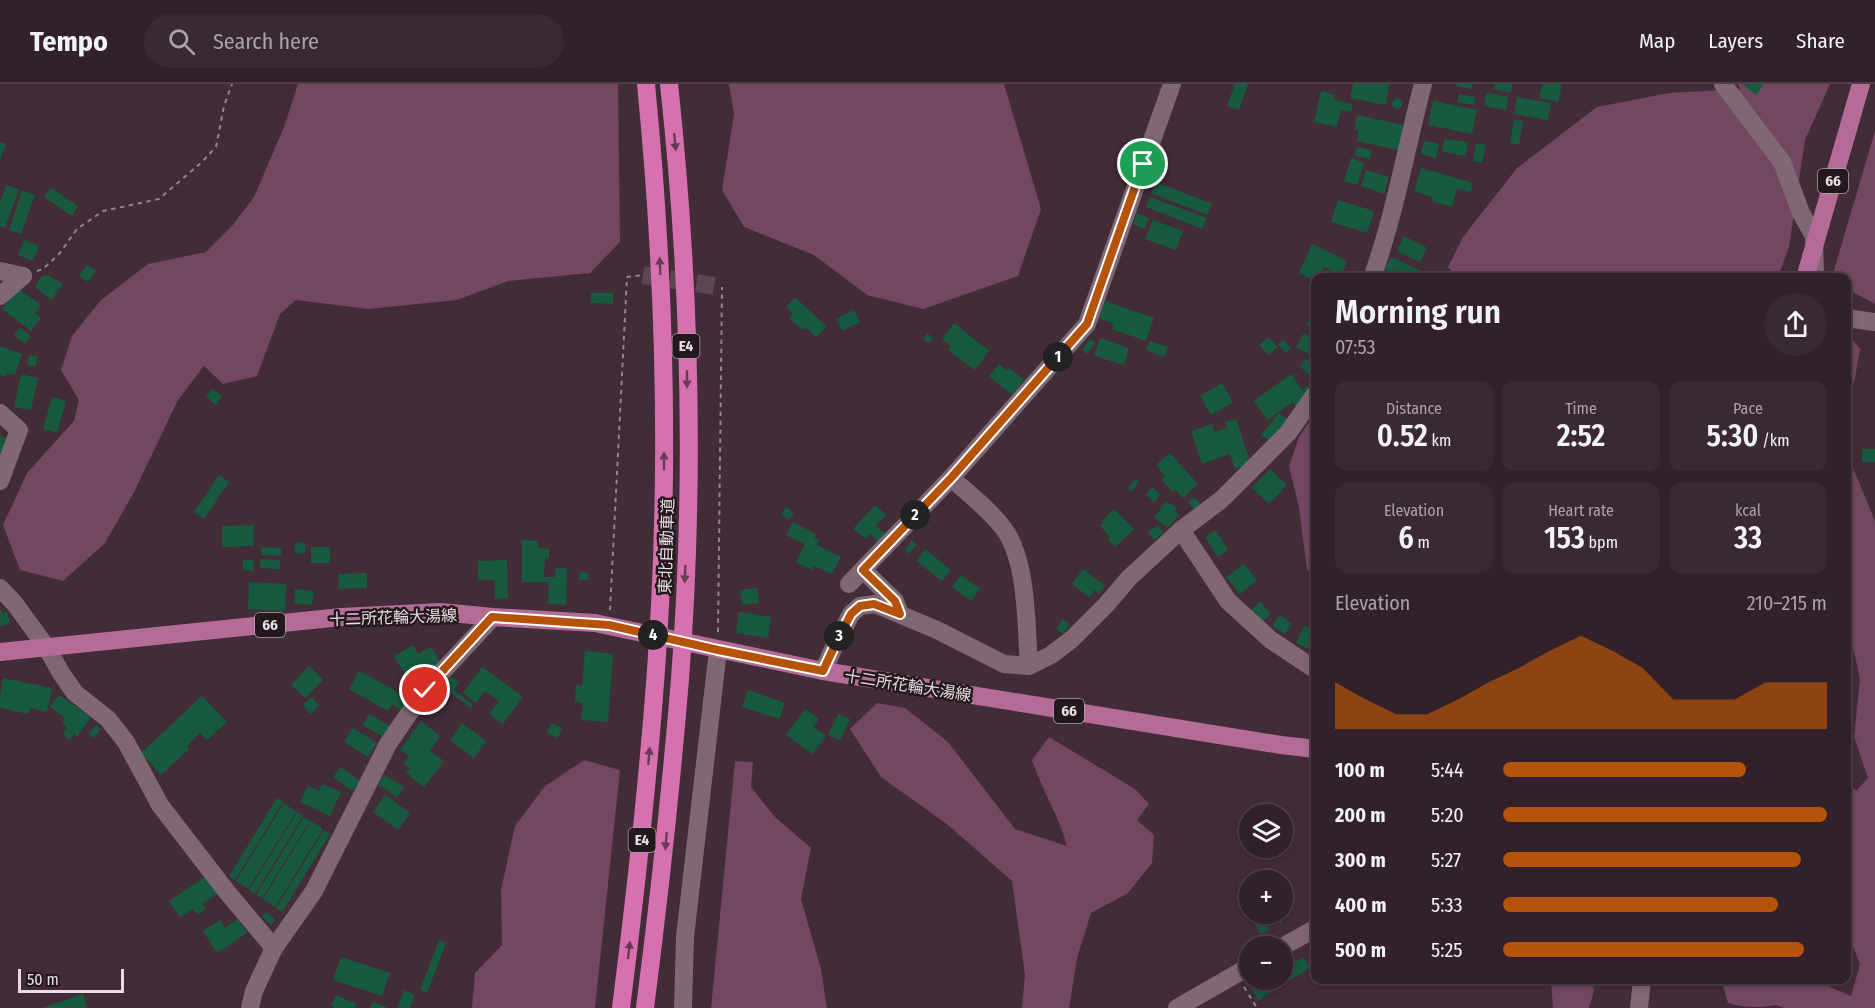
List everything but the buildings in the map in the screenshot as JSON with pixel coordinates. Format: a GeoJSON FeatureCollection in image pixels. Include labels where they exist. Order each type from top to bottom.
{"type":"FeatureCollection","features":[{"type":"Feature","properties":{"kind":"highway","name":"東北自動車道"},"geometry":{"type":"LineString","coordinates":[[621,1008],[640,861],[656,672],[664,489],[663,316],[646,84]]}},
{"type":"Feature","properties":{"kind":"highway","name":"東北自動車道"},"geometry":{"type":"LineString","coordinates":[[645,1008],[664,863],[684,609],[687,490],[686,316],[677,154],[669,84]]}},
{"type":"Feature","properties":{"kind":"main road","name":"66"},"geometry":{"type":"LineString","coordinates":[[1806,273],[1861,84]]}},
{"type":"Feature","properties":{"kind":"main road","name":"十二所花輪大湯線"},"geometry":{"type":"LineString","coordinates":[[0,652],[341,617],[441,612],[609,625],[823,671],[1311,748]]}},
{"type":"Feature","properties":{"kind":"street"},"geometry":{"type":"LineString","coordinates":[[849,584],[951,478],[1087,324],[1172,84]]}},
{"type":"Feature","properties":{"kind":"street"},"geometry":{"type":"LineString","coordinates":[[1374,273],[1405,166],[1412,124],[1423,84]]}},
{"type":"Feature","properties":{"kind":"street"},"geometry":{"type":"LineString","coordinates":[[1723,84],[1782,162],[1801,213],[1814,236],[1815,273]]}},
{"type":"Feature","properties":{"kind":"street"},"geometry":{"type":"LineString","coordinates":[[0,271],[23,276]]}},
{"type":"Feature","properties":{"kind":"street"},"geometry":{"type":"LineString","coordinates":[[0,296],[23,276]]}},
{"type":"Feature","properties":{"kind":"street"},"geometry":{"type":"LineString","coordinates":[[1851,319],[1875,322]]}},
{"type":"Feature","properties":{"kind":"street"},"geometry":{"type":"LineString","coordinates":[[823,671],[851,614],[860,606],[874,604],[900,614],[1004,664],[1029,666],[1051,655],[1072,639],[1129,578],[1181,530],[1221,500],[1288,433],[1311,400]]}},
{"type":"Feature","properties":{"kind":"street"},"geometry":{"type":"LineString","coordinates":[[0,413],[19,430],[0,481]]}},
{"type":"Feature","properties":{"kind":"street"},"geometry":{"type":"LineString","coordinates":[[951,478],[990,513],[1005,531],[1016,556],[1024,592],[1029,666]]}},
{"type":"Feature","properties":{"kind":"street"},"geometry":{"type":"LineString","coordinates":[[1181,530],[1228,601],[1271,640],[1311,667]]}},
{"type":"Feature","properties":{"kind":"street"},"geometry":{"type":"LineString","coordinates":[[863,570],[895,601],[900,614]]}},
{"type":"Feature","properties":{"kind":"street"},"geometry":{"type":"LineString","coordinates":[[0,588],[48,648],[75,693],[108,719],[126,742],[160,805],[274,948]]}},
{"type":"Feature","properties":{"kind":"street"},"geometry":{"type":"LineString","coordinates":[[250,1008],[254,991],[274,948],[314,891],[388,744],[425,690],[492,617]]}},
{"type":"Feature","properties":{"kind":"street"},"geometry":{"type":"LineString","coordinates":[[683,1008],[685,937],[718,650]]}},
{"type":"Feature","properties":{"kind":"street"},"geometry":{"type":"LineString","coordinates":[[1293,941],[1311,931]]}},
{"type":"Feature","properties":{"kind":"street"},"geometry":{"type":"LineString","coordinates":[[1177,1008],[1239,972]]}},
{"type":"Feature","properties":{"kind":"street"},"geometry":{"type":"LineString","coordinates":[[1639,1008],[1642,984]]}},
{"type":"Feature","properties":{"kind":"path"},"geometry":{"type":"LineString","coordinates":[[23,276],[43,269],[60,254],[77,229],[103,211],[159,199],[202,162],[216,147],[224,106],[232,84]]}},
{"type":"Feature","properties":{"kind":"path"},"geometry":{"type":"LineString","coordinates":[[609,625],[627,277],[643,276]]}},
{"type":"Feature","properties":{"kind":"path"},"geometry":{"type":"LineString","coordinates":[[718,650],[722,287]]}},
{"type":"Feature","properties":{"kind":"path"},"geometry":{"type":"LineString","coordinates":[[1250,990],[1257,1008]]}},
{"type":"Feature","properties":{"kind":"shaded area"},"geometry":{"type":"Polygon","coordinates":[[[298,84],[618,84],[620,242],[590,273],[508,281],[457,300],[368,309],[296,300],[280,314],[257,376],[223,384],[204,366],[178,400],[134,492],[105,543],[63,581],[20,570],[3,525],[27,473],[74,421],[79,400],[61,370],[72,336],[101,300],[148,264],[206,252],[232,226],[254,197],[284,127],[298,84]]]}},
{"type":"Feature","properties":{"kind":"shaded area"},"geometry":{"type":"Polygon","coordinates":[[[729,84],[1004,84],[1041,209],[1018,276],[923,309],[867,295],[814,255],[744,227],[722,190],[734,114],[729,84]]]}},
{"type":"Feature","properties":{"kind":"shaded area"},"geometry":{"type":"Polygon","coordinates":[[[1738,84],[1830,84],[1805,140],[1789,247],[1779,273],[1454,273],[1448,267],[1463,237],[1517,168],[1597,107],[1669,93],[1740,89],[1738,84]]]}},
{"type":"Feature","properties":{"kind":"shaded area"},"geometry":{"type":"Polygon","coordinates":[[[1875,131],[1875,304],[1851,291],[1851,273],[1833,273],[1875,131]]]}},
{"type":"Feature","properties":{"kind":"shaded area"},"geometry":{"type":"Polygon","coordinates":[[[1851,339],[1860,349],[1851,392],[1851,339]]]}},
{"type":"Feature","properties":{"kind":"shaded area"},"geometry":{"type":"Polygon","coordinates":[[[1311,419],[1311,572],[1307,570],[1299,507],[1289,466],[1299,437],[1311,419]]]}},
{"type":"Feature","properties":{"kind":"shaded area"},"geometry":{"type":"Polygon","coordinates":[[[1851,463],[1875,521],[1875,1008],[1784,1008],[1776,1005],[1758,1007],[1728,1003],[1723,984],[1825,984],[1851,996],[1860,964],[1851,942],[1851,786],[1856,791],[1868,778],[1854,737],[1860,679],[1851,638],[1851,463]]]}},
{"type":"Feature","properties":{"kind":"shaded area"},"geometry":{"type":"Polygon","coordinates":[[[877,703],[905,708],[948,742],[1015,829],[1067,846],[1060,824],[1032,760],[1049,737],[1135,789],[1149,804],[1137,820],[1154,835],[1152,863],[1128,893],[1091,913],[1077,958],[1069,1008],[1022,1008],[1025,975],[1012,881],[948,825],[881,777],[850,729],[877,703]]]}},
{"type":"Feature","properties":{"kind":"shaded area"},"geometry":{"type":"Polygon","coordinates":[[[584,760],[620,770],[595,1008],[472,1008],[475,973],[502,945],[501,890],[515,826],[545,786],[584,760]]]}},
{"type":"Feature","properties":{"kind":"shaded area"},"geometry":{"type":"Polygon","coordinates":[[[735,761],[753,762],[751,787],[775,817],[811,848],[801,899],[821,969],[827,1008],[711,1008],[735,761]]]}},
{"type":"Feature","properties":{"kind":"shaded area"},"geometry":{"type":"Polygon","coordinates":[[[1551,984],[1592,984],[1594,991],[1589,1008],[1553,1008],[1551,984]]]}},
{"type":"Feature","properties":{"kind":"tunnel"},"geometry":{"type":"LineString","coordinates":[[643,275],[722,287]]}},
{"type":"Feature","properties":{"kind":"route"},"geometry":{"type":"LineString","coordinates":[[425,690],[492,617],[609,625],[823,671],[851,614],[860,606],[874,604],[900,614],[895,601],[863,570],[951,478],[1087,324],[1143,164]]}}]}
